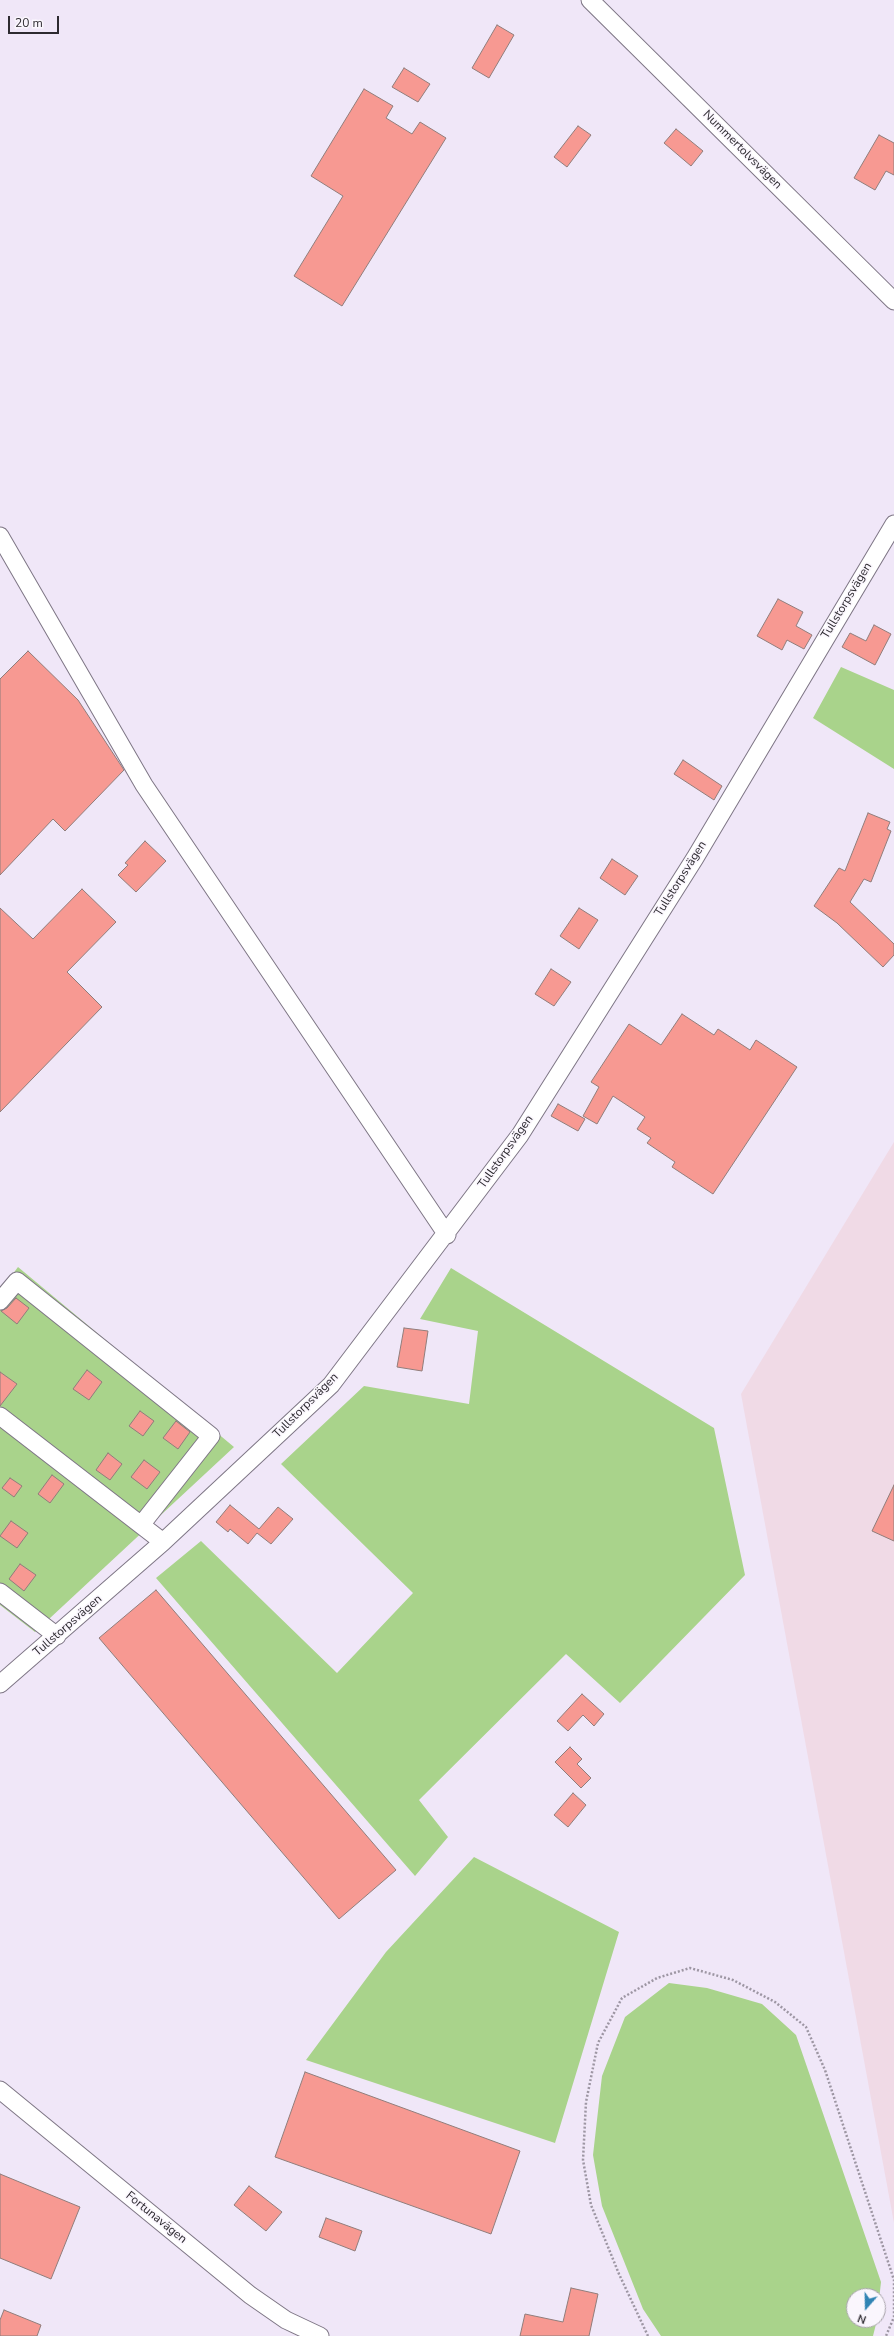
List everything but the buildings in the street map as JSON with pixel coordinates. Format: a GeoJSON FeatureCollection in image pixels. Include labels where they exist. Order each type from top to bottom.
{"type":"FeatureCollection","features":[{"type":"Feature","properties":{"kind":"street","name":"Nummertolvsvägen"},"geometry":{"type":"LineString","coordinates":[[590,0],[894,302]]}},
{"type":"Feature","properties":{"kind":"street","name":"Tullstorpsvägen"},"geometry":{"type":"LineString","coordinates":[[0,1684],[57,1636],[163,1542],[331,1385],[447,1235],[520,1134],[656,918],[894,524]]}},
{"type":"Feature","properties":{"kind":"street"},"geometry":{"type":"LineString","coordinates":[[0,536],[144,785],[447,1235]]}},
{"type":"Feature","properties":{"kind":"street"},"geometry":{"type":"LineString","coordinates":[[0,1301],[17,1280],[211,1436],[141,1525]]}},
{"type":"Feature","properties":{"kind":"street"},"geometry":{"type":"LineString","coordinates":[[0,1416],[163,1542]]}},
{"type":"Feature","properties":{"kind":"street"},"geometry":{"type":"LineString","coordinates":[[0,1592],[57,1636]]}},
{"type":"Feature","properties":{"kind":"street","name":"Fortunavägen"},"geometry":{"type":"LineString","coordinates":[[0,2090],[250,2295],[286,2320],[320,2336]]}},
{"type":"Feature","properties":{"kind":"path"},"geometry":{"type":"LineString","coordinates":[[648,2336],[619,2274],[591,2205],[583,2160],[586,2102],[598,2042],[622,1998],[657,1978],[690,1968],[733,1980],[775,2002],[806,2026],[825,2070],[894,2280],[894,2317],[886,2336]]}},
{"type":"Feature","properties":{"kind":"shaded area"},"geometry":{"type":"Polygon","coordinates":[[[894,1142],[894,2223],[741,1394],[894,1142]]]}},
{"type":"Feature","properties":{"kind":"green space"},"geometry":{"type":"Polygon","coordinates":[[[841,667],[894,690],[894,769],[813,718],[841,667]]]}},
{"type":"Feature","properties":{"kind":"green space"},"geometry":{"type":"Polygon","coordinates":[[[18,1267],[234,1447],[35,1632],[0,1605],[0,1291],[18,1267]]]}},
{"type":"Feature","properties":{"kind":"green space"},"geometry":{"type":"Polygon","coordinates":[[[451,1268],[714,1428],[745,1575],[620,1703],[566,1654],[419,1800],[448,1837],[415,1876],[156,1578],[201,1541],[337,1673],[413,1593],[281,1464],[364,1386],[469,1404],[478,1331],[420,1319],[451,1268]]]}},
{"type":"Feature","properties":{"kind":"green space"},"geometry":{"type":"Polygon","coordinates":[[[474,1857],[619,1932],[555,2143],[306,2060],[386,1952],[474,1857]]]}},
{"type":"Feature","properties":{"kind":"green space"},"geometry":{"type":"Polygon","coordinates":[[[669,1983],[707,1988],[762,2004],[796,2035],[881,2282],[880,2288],[846,2288],[846,2328],[875,2328],[873,2336],[661,2336],[643,2309],[602,2206],[593,2155],[602,2076],[625,2017],[669,1983]]]}}]}
